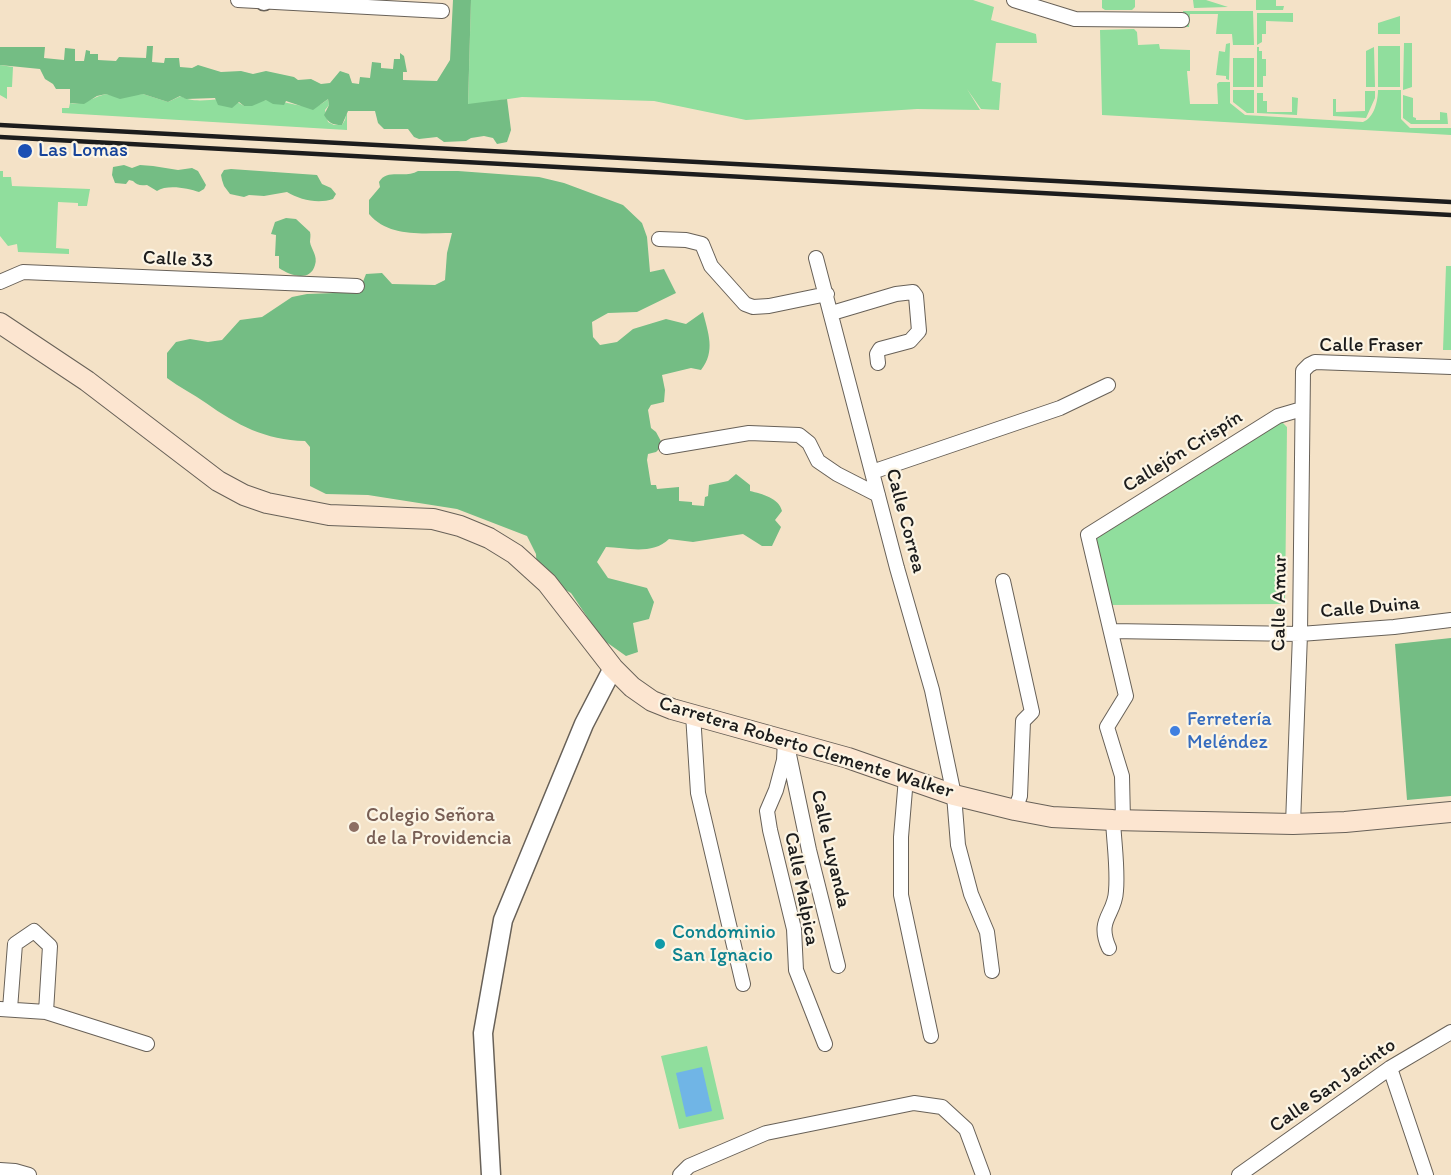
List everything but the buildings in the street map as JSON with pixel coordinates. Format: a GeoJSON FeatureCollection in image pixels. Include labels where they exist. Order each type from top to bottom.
{"type":"FeatureCollection","features":[{"type":"Feature","properties":{"kind":"main road","name":"Carretera Roberto Clemente Walker"},"geometry":{"type":"LineString","coordinates":[[0,323],[87,381],[218,481],[244,495],[267,503],[329,515],[434,519],[460,526],[489,538],[515,554],[547,583],[613,668],[632,687],[652,701],[848,758],[954,795],[1052,817],[1293,824],[1345,822],[1451,812]]}},
{"type":"Feature","properties":{"kind":"street"},"geometry":{"type":"LineString","coordinates":[[238,0],[442,11]]}},
{"type":"Feature","properties":{"kind":"street"},"geometry":{"type":"LineString","coordinates":[[1014,0],[1087,21],[1182,20]]}},
{"type":"Feature","properties":{"kind":"street"},"geometry":{"type":"LineString","coordinates":[[658,239],[686,240],[702,244],[711,266],[745,304],[753,307],[827,294]]}},
{"type":"Feature","properties":{"kind":"street","name":"Calle Correa"},"geometry":{"type":"LineString","coordinates":[[816,258],[897,568],[932,690],[954,795],[958,846],[971,894],[987,932],[992,971]]}},
{"type":"Feature","properties":{"kind":"street","name":"Calle 33"},"geometry":{"type":"LineString","coordinates":[[0,282],[23,272],[357,286]]}},
{"type":"Feature","properties":{"kind":"street"},"geometry":{"type":"LineString","coordinates":[[832,314],[896,294],[913,292],[916,296],[919,331],[910,341],[880,349],[877,354],[878,363]]}},
{"type":"Feature","properties":{"kind":"street","name":"Calle Fraser"},"geometry":{"type":"LineString","coordinates":[[1303,382],[1303,371],[1315,362],[1451,367]]}},
{"type":"Feature","properties":{"kind":"street","name":"Calle Amur"},"geometry":{"type":"LineString","coordinates":[[1293,824],[1300,634],[1303,382]]}},
{"type":"Feature","properties":{"kind":"street"},"geometry":{"type":"LineString","coordinates":[[872,472],[1060,408],[1108,385]]}},
{"type":"Feature","properties":{"kind":"street","name":"Callejón Crispín"},"geometry":{"type":"LineString","coordinates":[[1112,630],[1088,535],[1278,416],[1302,409]]}},
{"type":"Feature","properties":{"kind":"street"},"geometry":{"type":"LineString","coordinates":[[666,447],[749,433],[799,435],[809,443],[818,461],[837,474],[878,495]]}},
{"type":"Feature","properties":{"kind":"street"},"geometry":{"type":"LineString","coordinates":[[1003,581],[1032,712],[1023,721],[1020,796],[1015,810]]}},
{"type":"Feature","properties":{"kind":"street","name":"Calle Duina"},"geometry":{"type":"LineString","coordinates":[[1112,630],[1300,634],[1451,620]]}},
{"type":"Feature","properties":{"kind":"street"},"geometry":{"type":"LineString","coordinates":[[1109,948],[1104,928],[1116,891],[1122,776],[1107,727],[1126,696],[1112,630]]}},
{"type":"Feature","properties":{"kind":"street"},"geometry":{"type":"LineString","coordinates":[[491,1175],[483,1033],[503,920],[584,724],[613,668]]}},
{"type":"Feature","properties":{"kind":"street"},"geometry":{"type":"LineString","coordinates":[[693,714],[698,793],[743,984]]}},
{"type":"Feature","properties":{"kind":"street","name":"Calle Luyanda"},"geometry":{"type":"LineString","coordinates":[[785,739],[809,850],[838,966]]}},
{"type":"Feature","properties":{"kind":"street","name":"Calle Malpica"},"geometry":{"type":"LineString","coordinates":[[785,739],[784,760],[776,790],[767,811],[794,929],[796,970],[825,1044]]}},
{"type":"Feature","properties":{"kind":"street"},"geometry":{"type":"LineString","coordinates":[[906,778],[902,837],[902,895],[931,1036]]}},
{"type":"Feature","properties":{"kind":"street"},"geometry":{"type":"LineString","coordinates":[[46,1012],[50,946],[34,932],[15,944],[5,1009],[46,1012],[147,1044]]}},
{"type":"Feature","properties":{"kind":"street","name":"Calle San Jacinto"},"geometry":{"type":"LineString","coordinates":[[1239,1175],[1390,1068],[1451,1032]]}},
{"type":"Feature","properties":{"kind":"street"},"geometry":{"type":"LineString","coordinates":[[1390,1068],[1426,1175]]}},
{"type":"Feature","properties":{"kind":"street"},"geometry":{"type":"LineString","coordinates":[[680,1175],[689,1166],[766,1133],[914,1103],[942,1107],[966,1129],[983,1175]]}},
{"type":"Feature","properties":{"kind":"street"},"geometry":{"type":"LineString","coordinates":[[0,1170],[29,1175]]}},
{"type":"Feature","properties":{"kind":"green space"},"geometry":{"type":"Polygon","coordinates":[[[453,0],[471,0],[468,104],[507,99],[511,130],[507,142],[497,144],[493,138],[484,136],[466,141],[444,142],[437,137],[419,139],[414,137],[408,129],[384,129],[378,123],[375,111],[348,111],[342,125],[336,125],[329,122],[324,115],[329,105],[328,99],[313,110],[286,101],[284,105],[273,104],[266,100],[252,106],[244,106],[239,102],[232,108],[218,105],[215,98],[186,99],[180,96],[168,102],[143,94],[120,99],[106,94],[97,96],[84,104],[70,103],[70,89],[56,89],[45,79],[40,69],[0,65],[0,47],[45,47],[44,58],[64,60],[65,48],[75,49],[75,61],[84,61],[86,50],[90,51],[90,54],[98,54],[98,60],[116,61],[119,57],[146,58],[147,46],[153,46],[152,62],[164,63],[165,58],[179,58],[180,67],[192,68],[198,65],[221,72],[241,71],[253,74],[266,71],[294,77],[298,80],[311,79],[321,84],[330,83],[340,71],[349,74],[352,83],[359,84],[360,77],[370,78],[372,62],[381,63],[381,68],[393,69],[394,59],[400,59],[400,53],[404,56],[407,72],[403,72],[403,80],[437,81],[450,60],[453,0]]]}},
{"type":"Feature","properties":{"kind":"green space"},"geometry":{"type":"Polygon","coordinates":[[[471,0],[973,0],[994,7],[991,20],[1036,34],[1037,43],[996,43],[992,81],[1001,83],[999,110],[981,109],[967,89],[980,110],[917,109],[746,120],[654,101],[522,97],[468,105],[471,0]]]}},
{"type":"Feature","properties":{"kind":"green space"},"geometry":{"type":"Polygon","coordinates":[[[1102,0],[1135,0],[1135,7],[1132,10],[1105,10],[1102,8],[1102,0]]]}},
{"type":"Feature","properties":{"kind":"green space"},"geometry":{"type":"Polygon","coordinates":[[[1193,0],[1206,0],[1228,7],[1194,8],[1193,0]]]}},
{"type":"Feature","properties":{"kind":"green space"},"geometry":{"type":"Polygon","coordinates":[[[1256,0],[1276,0],[1276,6],[1284,6],[1283,10],[1256,10],[1256,0]]]}},
{"type":"Feature","properties":{"kind":"green space"},"geometry":{"type":"Polygon","coordinates":[[[1183,11],[1253,11],[1254,45],[1233,45],[1232,34],[1216,34],[1218,14],[1190,14],[1189,27],[1184,27],[1183,11]]]}},
{"type":"Feature","properties":{"kind":"green space"},"geometry":{"type":"Polygon","coordinates":[[[1257,13],[1293,13],[1293,22],[1266,21],[1266,34],[1262,34],[1262,42],[1257,45],[1257,13]]]}},
{"type":"Feature","properties":{"kind":"green space"},"geometry":{"type":"Polygon","coordinates":[[[1400,16],[1400,34],[1378,34],[1378,23],[1400,16]]]}},
{"type":"Feature","properties":{"kind":"green space"},"geometry":{"type":"Polygon","coordinates":[[[1134,29],[1137,32],[1138,45],[1159,44],[1160,49],[1190,50],[1190,71],[1187,71],[1190,104],[1218,104],[1217,84],[1230,82],[1230,103],[1245,115],[1363,122],[1373,113],[1378,90],[1401,90],[1401,119],[1410,128],[1451,128],[1451,135],[1102,115],[1100,30],[1134,29]]]}},
{"type":"Feature","properties":{"kind":"green space"},"geometry":{"type":"Polygon","coordinates":[[[1230,43],[1229,80],[1226,76],[1216,75],[1219,51],[1225,52],[1226,44],[1230,43]]]}},
{"type":"Feature","properties":{"kind":"green space"},"geometry":{"type":"Polygon","coordinates":[[[1404,43],[1412,43],[1412,87],[1403,90],[1404,43]]]}},
{"type":"Feature","properties":{"kind":"green space"},"geometry":{"type":"Polygon","coordinates":[[[1378,46],[1400,46],[1400,87],[1378,87],[1378,46]]]}},
{"type":"Feature","properties":{"kind":"green space"},"geometry":{"type":"Polygon","coordinates":[[[1257,47],[1259,51],[1262,51],[1262,59],[1266,59],[1266,76],[1263,76],[1263,87],[1257,87],[1257,47]]]}},
{"type":"Feature","properties":{"kind":"green space"},"geometry":{"type":"Polygon","coordinates":[[[1374,47],[1375,87],[1366,87],[1366,51],[1374,47]]]}},
{"type":"Feature","properties":{"kind":"green space"},"geometry":{"type":"Polygon","coordinates":[[[1233,58],[1254,58],[1254,87],[1233,87],[1233,58]]]}},
{"type":"Feature","properties":{"kind":"green space"},"geometry":{"type":"Polygon","coordinates":[[[0,65],[13,67],[12,87],[7,87],[7,99],[0,95],[0,65]]]}},
{"type":"Feature","properties":{"kind":"green space"},"geometry":{"type":"Polygon","coordinates":[[[1233,90],[1254,90],[1254,113],[1247,113],[1233,102],[1233,90]]]}},
{"type":"Feature","properties":{"kind":"green space"},"geometry":{"type":"Polygon","coordinates":[[[1365,91],[1375,91],[1375,98],[1366,118],[1333,116],[1333,99],[1336,99],[1336,112],[1365,111],[1365,91]]]}},
{"type":"Feature","properties":{"kind":"green space"},"geometry":{"type":"Polygon","coordinates":[[[1257,93],[1263,93],[1263,101],[1267,101],[1267,112],[1292,112],[1292,97],[1298,98],[1297,115],[1257,113],[1257,93]]]}},
{"type":"Feature","properties":{"kind":"green space"},"geometry":{"type":"Polygon","coordinates":[[[106,94],[114,96],[143,94],[168,102],[181,96],[195,100],[229,100],[244,106],[267,100],[311,107],[328,99],[329,105],[325,110],[328,122],[342,125],[347,111],[347,130],[62,113],[62,108],[69,108],[70,103],[84,102],[106,94]]]}},
{"type":"Feature","properties":{"kind":"green space"},"geometry":{"type":"Polygon","coordinates":[[[1403,95],[1413,98],[1413,117],[1416,120],[1440,120],[1440,112],[1447,113],[1448,124],[1411,124],[1403,118],[1403,95]]]}},
{"type":"Feature","properties":{"kind":"green space"},"geometry":{"type":"Polygon","coordinates":[[[124,165],[132,168],[140,165],[178,170],[192,168],[198,171],[206,185],[199,192],[172,187],[157,191],[147,185],[139,185],[129,180],[126,184],[115,183],[112,175],[113,167],[124,165]]]}},
{"type":"Feature","properties":{"kind":"green space"},"geometry":{"type":"Polygon","coordinates":[[[224,170],[317,175],[322,184],[331,188],[336,194],[333,199],[315,201],[287,192],[244,197],[230,194],[224,186],[221,175],[224,170]]]}},
{"type":"Feature","properties":{"kind":"green space"},"geometry":{"type":"Polygon","coordinates":[[[0,171],[3,171],[3,177],[11,177],[12,186],[90,189],[87,206],[58,202],[56,248],[69,249],[69,254],[18,252],[17,244],[8,246],[0,236],[0,171]]]}},
{"type":"Feature","properties":{"kind":"green space"},"geometry":{"type":"Polygon","coordinates":[[[418,171],[458,171],[539,177],[564,183],[623,205],[642,223],[647,237],[650,272],[664,269],[676,293],[637,312],[608,313],[592,322],[593,337],[600,345],[617,342],[633,329],[666,319],[686,324],[703,312],[710,342],[706,363],[701,370],[691,368],[662,375],[665,390],[664,402],[651,405],[648,410],[651,428],[663,445],[656,452],[648,454],[651,485],[656,485],[657,489],[679,487],[679,501],[704,506],[709,485],[728,481],[736,474],[750,485],[750,491],[769,497],[777,503],[782,511],[775,520],[781,527],[772,546],[762,546],[743,534],[693,542],[669,539],[663,544],[648,549],[606,547],[597,562],[608,578],[647,588],[654,602],[649,619],[633,623],[638,652],[626,656],[602,639],[571,593],[537,574],[536,554],[527,536],[457,509],[368,495],[326,494],[310,486],[310,447],[305,441],[277,438],[252,430],[167,378],[167,353],[176,342],[190,339],[208,342],[222,340],[240,320],[262,317],[292,297],[335,293],[362,284],[366,274],[382,273],[392,284],[435,285],[445,280],[447,253],[452,233],[397,231],[377,222],[369,214],[369,200],[380,187],[379,182],[382,178],[391,174],[408,174],[418,171]]]}},
{"type":"Feature","properties":{"kind":"green space"},"geometry":{"type":"Polygon","coordinates":[[[286,218],[296,219],[310,232],[310,242],[316,262],[312,271],[304,276],[293,275],[279,268],[279,256],[275,256],[276,235],[271,234],[275,222],[286,218]]]}},
{"type":"Feature","properties":{"kind":"green space"},"geometry":{"type":"Polygon","coordinates":[[[1446,266],[1451,266],[1451,350],[1443,350],[1446,266]]]}},
{"type":"Feature","properties":{"kind":"green space"},"geometry":{"type":"Polygon","coordinates":[[[1277,421],[1287,427],[1285,604],[1107,605],[1092,537],[1277,421]]]}},
{"type":"Feature","properties":{"kind":"green space"},"geometry":{"type":"Polygon","coordinates":[[[1451,638],[1451,796],[1407,800],[1395,644],[1451,638]]]}},
{"type":"Feature","properties":{"kind":"green space"},"geometry":{"type":"Polygon","coordinates":[[[707,1046],[724,1119],[679,1129],[661,1056],[707,1046]]]}},
{"type":"Feature","properties":{"kind":"water"},"geometry":{"type":"Polygon","coordinates":[[[702,1067],[712,1111],[686,1117],[676,1073],[702,1067]]]}},
{"type":"Feature","properties":{"kind":"railway"},"geometry":{"type":"LineString","coordinates":[[0,125],[1451,202]]}},
{"type":"Feature","properties":{"kind":"railway"},"geometry":{"type":"LineString","coordinates":[[0,137],[1451,215]]}},
{"type":"Feature","properties":{"kind":"place","name":"Las Lomas"},"geometry":{"type":"Point","coordinates":[25,151]}},
{"type":"Feature","properties":{"kind":"place","name":"Ferretería Meléndez"},"geometry":{"type":"Point","coordinates":[1175,731]}},
{"type":"Feature","properties":{"kind":"place","name":"Colegio Señora de la Providencia"},"geometry":{"type":"Point","coordinates":[354,827]}},
{"type":"Feature","properties":{"kind":"place","name":"Condominio San Ignacio"},"geometry":{"type":"Point","coordinates":[660,944]}}]}
